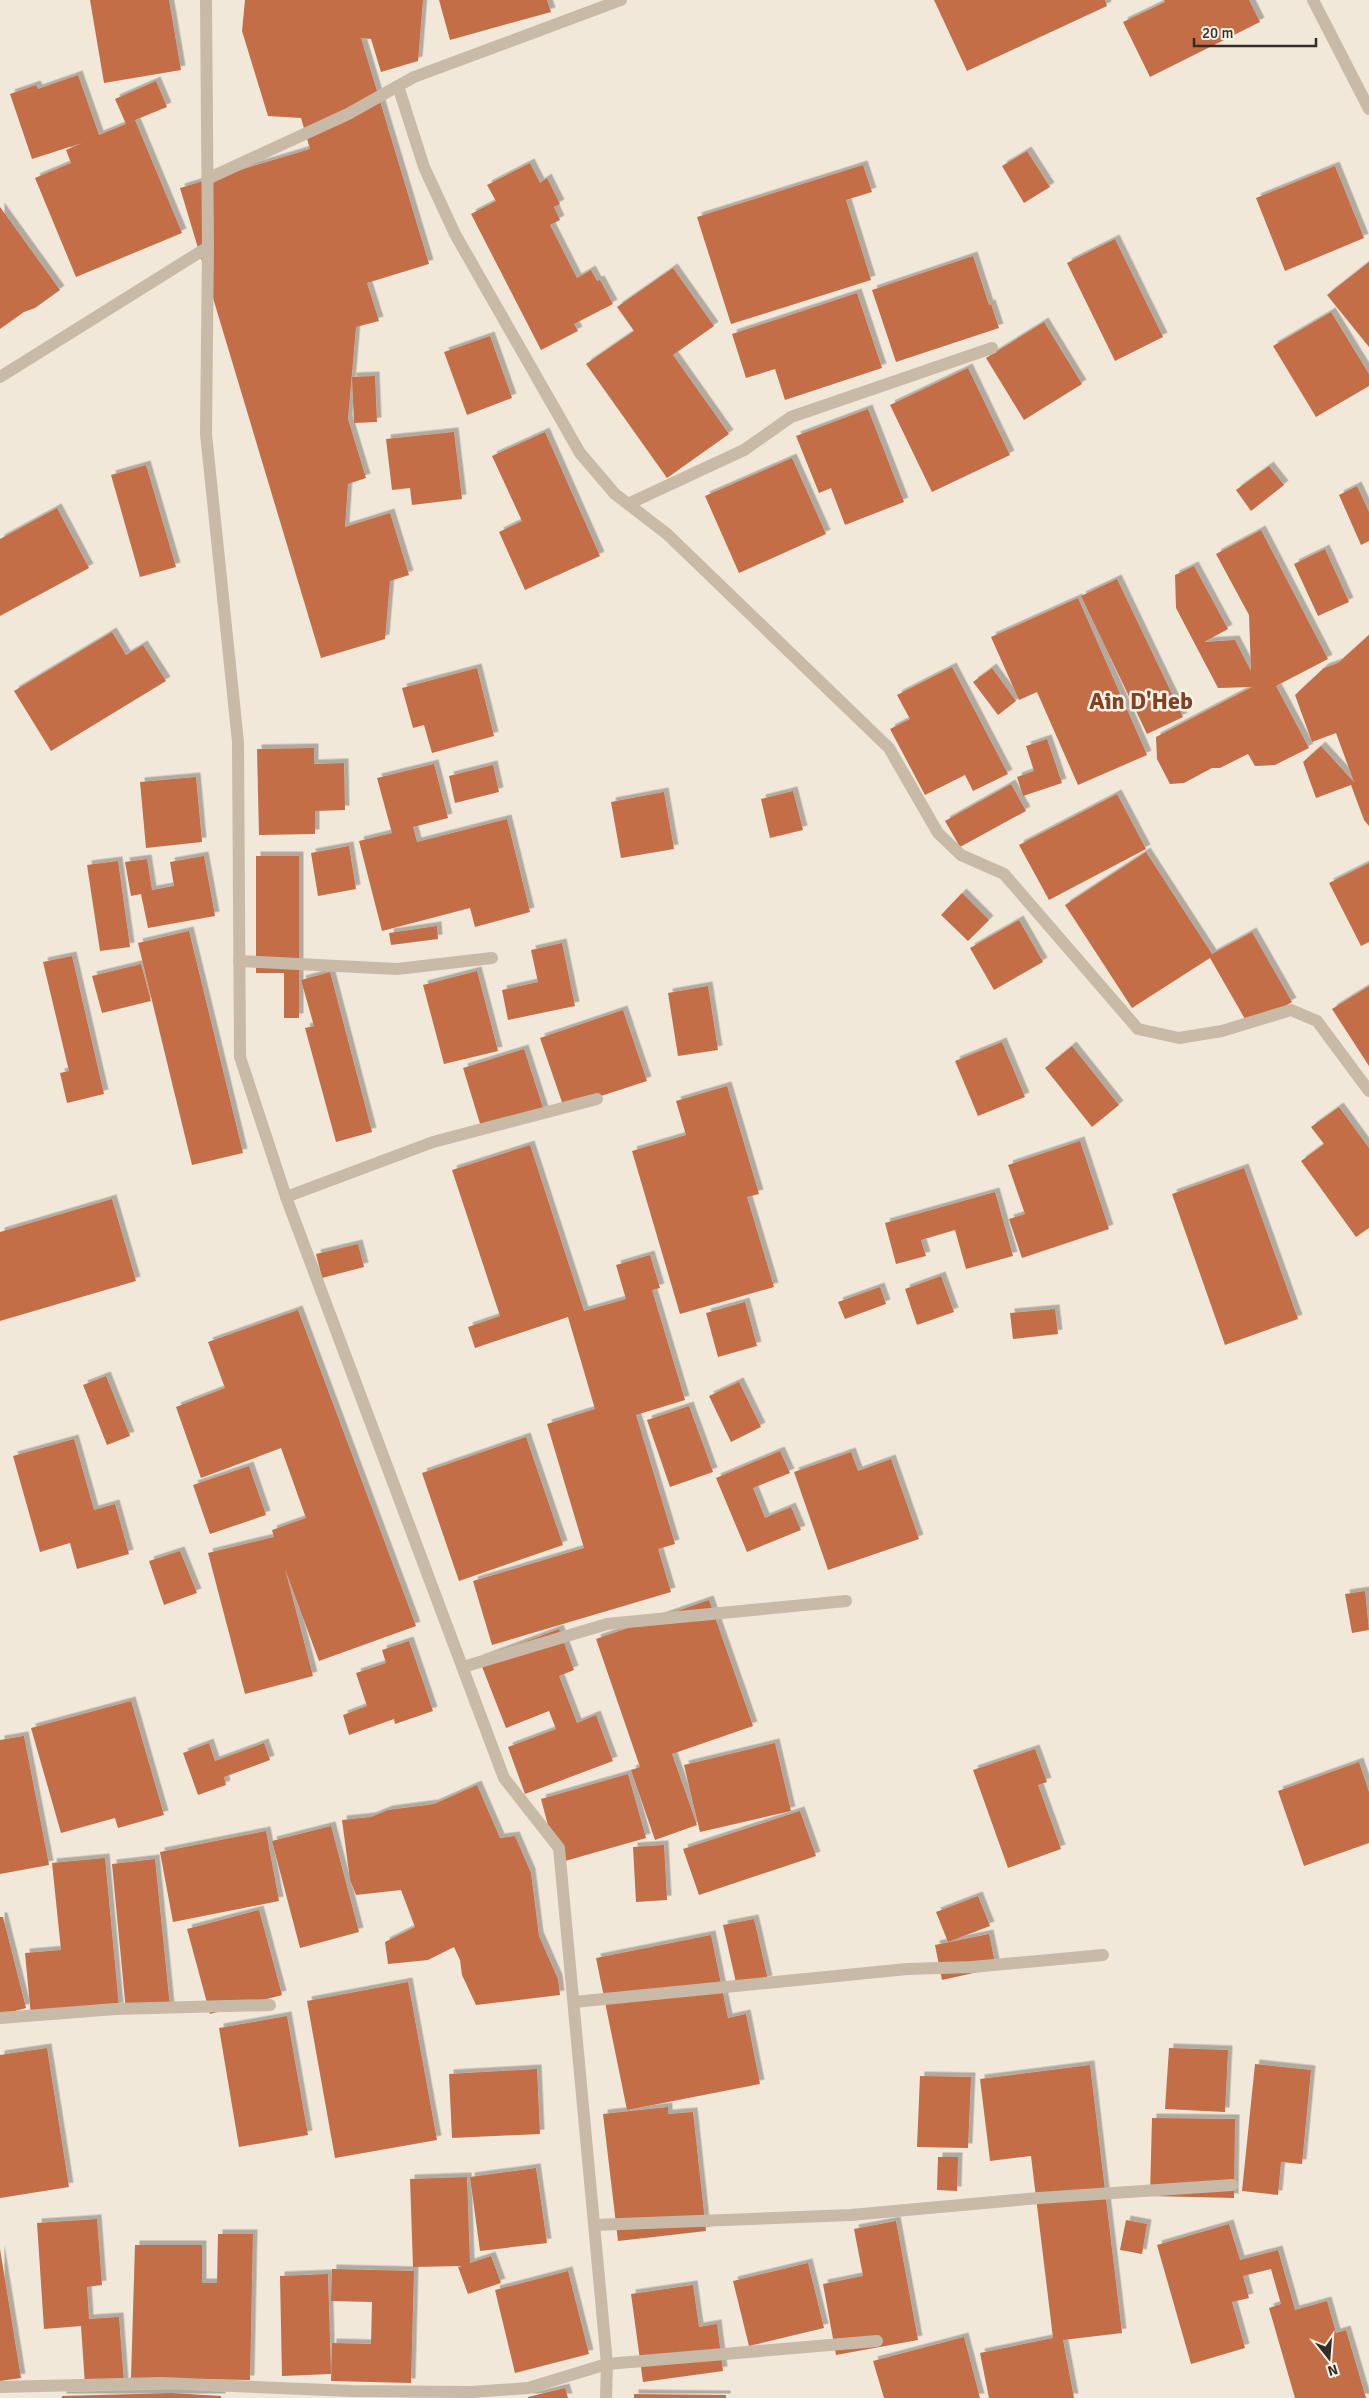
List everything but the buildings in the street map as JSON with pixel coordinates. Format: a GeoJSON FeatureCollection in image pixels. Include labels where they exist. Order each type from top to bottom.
{"type":"FeatureCollection","features":[{"type":"Feature","properties":{"kind":"street"},"geometry":{"type":"LineString","coordinates":[[206,0],[208,179],[206,434],[238,742],[240,1057],[286,1197],[504,1778],[559,1848],[607,2364],[606,2398]]}},
{"type":"Feature","properties":{"kind":"street"},"geometry":{"type":"LineString","coordinates":[[208,179],[348,114],[414,77],[621,0]]}},
{"type":"Feature","properties":{"kind":"street"},"geometry":{"type":"LineString","coordinates":[[1313,0],[1369,109]]}},
{"type":"Feature","properties":{"kind":"street"},"geometry":{"type":"LineString","coordinates":[[398,86],[424,167],[455,234],[580,453],[615,494],[667,534],[889,748],[938,833],[961,855],[1004,874],[1138,1029],[1179,1038],[1222,1031],[1291,1010],[1316,1020],[1369,1091]]}},
{"type":"Feature","properties":{"kind":"street"},"geometry":{"type":"LineString","coordinates":[[0,377],[208,247]]}},
{"type":"Feature","properties":{"kind":"street"},"geometry":{"type":"LineString","coordinates":[[628,504],[744,450],[791,416],[992,348]]}},
{"type":"Feature","properties":{"kind":"street"},"geometry":{"type":"LineString","coordinates":[[239,961],[396,969],[492,958]]}},
{"type":"Feature","properties":{"kind":"street"},"geometry":{"type":"LineString","coordinates":[[286,1197],[433,1142],[597,1099]]}},
{"type":"Feature","properties":{"kind":"street"},"geometry":{"type":"LineString","coordinates":[[463,1667],[607,1624],[846,1600]]}},
{"type":"Feature","properties":{"kind":"street"},"geometry":{"type":"LineString","coordinates":[[574,2002],[907,1969],[972,1968],[1103,1955]]}},
{"type":"Feature","properties":{"kind":"street"},"geometry":{"type":"LineString","coordinates":[[0,2018],[116,2009],[270,2005]]}},
{"type":"Feature","properties":{"kind":"street"},"geometry":{"type":"LineString","coordinates":[[595,2225],[851,2215],[1039,2198],[1232,2185]]}},
{"type":"Feature","properties":{"kind":"street"},"geometry":{"type":"LineString","coordinates":[[0,2387],[161,2383],[352,2391],[471,2392],[528,2388],[607,2364],[877,2341]]}},
{"type":"Feature","properties":{"kind":"district","name":"Ain D'Heb"},"geometry":{"type":"Point","coordinates":[1141,701]}}]}
